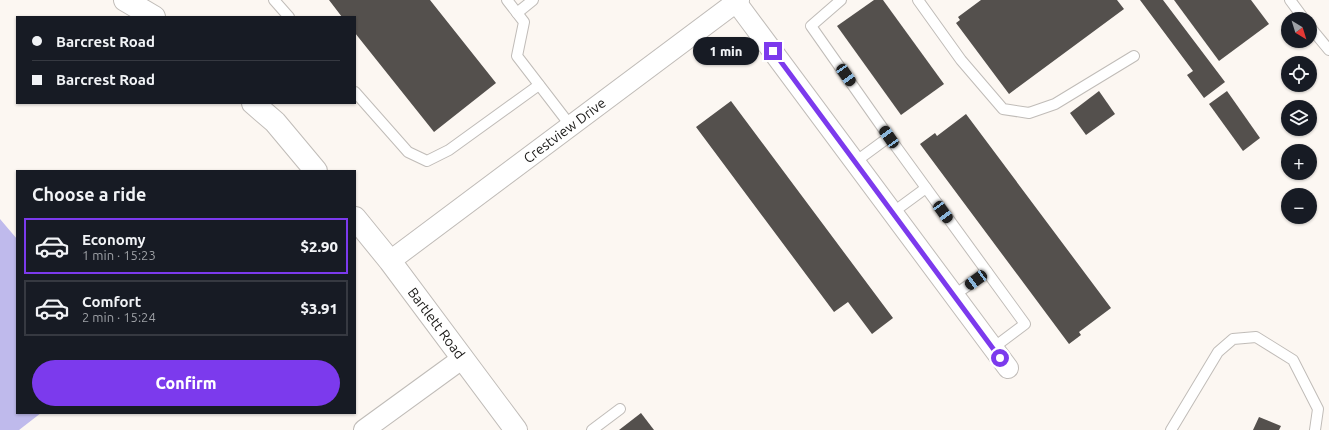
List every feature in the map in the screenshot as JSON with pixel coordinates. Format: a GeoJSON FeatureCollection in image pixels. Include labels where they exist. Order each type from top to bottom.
{"type":"FeatureCollection","features":[{"type":"Feature","properties":{"kind":"main road"},"geometry":{"type":"LineString","coordinates":[[125,0],[152,16]]}},
{"type":"Feature","properties":{"kind":"main road"},"geometry":{"type":"LineString","coordinates":[[254,104],[276,122],[315,170]]}},
{"type":"Feature","properties":{"kind":"main road","name":"Bartlett Road"},"geometry":{"type":"LineString","coordinates":[[356,219],[390,261],[516,430]]}},
{"type":"Feature","properties":{"kind":"street","name":"Crestview Drive"},"geometry":{"type":"LineString","coordinates":[[390,261],[570,125],[738,1]]}},
{"type":"Feature","properties":{"kind":"street"},"geometry":{"type":"LineString","coordinates":[[738,1],[892,213],[1008,368]]}},
{"type":"Feature","properties":{"kind":"street"},"geometry":{"type":"LineString","coordinates":[[364,430],[463,358]]}},
{"type":"Feature","properties":{"kind":"lane"},"geometry":{"type":"LineString","coordinates":[[274,0],[288,16]]}},
{"type":"Feature","properties":{"kind":"lane"},"geometry":{"type":"LineString","coordinates":[[507,0],[524,22],[517,56],[570,125]]}},
{"type":"Feature","properties":{"kind":"lane"},"geometry":{"type":"LineString","coordinates":[[518,13],[533,0]]}},
{"type":"Feature","properties":{"kind":"lane"},"geometry":{"type":"LineString","coordinates":[[841,0],[811,26],[889,137],[1025,324],[993,348]]}},
{"type":"Feature","properties":{"kind":"lane"},"geometry":{"type":"LineString","coordinates":[[918,0],[961,60],[1004,109],[1029,113],[1055,104],[1134,56]]}},
{"type":"Feature","properties":{"kind":"lane"},"geometry":{"type":"LineString","coordinates":[[1290,0],[1299,12]]}},
{"type":"Feature","properties":{"kind":"lane"},"geometry":{"type":"LineString","coordinates":[[1317,35],[1329,50]]}},
{"type":"Feature","properties":{"kind":"lane"},"geometry":{"type":"LineString","coordinates":[[356,93],[408,152],[427,161],[449,150],[539,85]]}},
{"type":"Feature","properties":{"kind":"lane"},"geometry":{"type":"LineString","coordinates":[[855,162],[889,137]]}},
{"type":"Feature","properties":{"kind":"lane"},"geometry":{"type":"LineString","coordinates":[[892,213],[926,188]]}},
{"type":"Feature","properties":{"kind":"lane"},"geometry":{"type":"LineString","coordinates":[[954,296],[987,272]]}},
{"type":"Feature","properties":{"kind":"lane"},"geometry":{"type":"LineString","coordinates":[[1172,430],[1218,352],[1233,339],[1256,337],[1293,360],[1318,409],[1315,430]]}},
{"type":"Feature","properties":{"kind":"lane"},"geometry":{"type":"LineString","coordinates":[[592,430],[620,409]]}},
{"type":"Feature","properties":{"kind":"shaded area"},"geometry":{"type":"Polygon","coordinates":[[[0,219],[16,238],[16,414],[40,414],[19,430],[0,430],[0,219]]]}},
{"type":"Feature","properties":{"kind":"building"},"geometry":{"type":"Polygon","coordinates":[[[329,0],[430,0],[496,83],[434,132],[356,34],[356,16],[341,16],[329,0]]]}},
{"type":"Feature","properties":{"kind":"building"},"geometry":{"type":"Polygon","coordinates":[[[874,0],[883,0],[944,84],[901,115],[837,26],[874,0]]]}},
{"type":"Feature","properties":{"kind":"building"},"geometry":{"type":"Polygon","coordinates":[[[981,0],[1117,0],[1124,9],[1009,94],[956,23],[960,20],[958,17],[981,0]]]}},
{"type":"Feature","properties":{"kind":"building"},"geometry":{"type":"Polygon","coordinates":[[[1140,0],[1163,0],[1225,82],[1204,98],[1187,75],[1193,71],[1140,0]]]}},
{"type":"Feature","properties":{"kind":"building"},"geometry":{"type":"Polygon","coordinates":[[[1174,0],[1251,0],[1269,24],[1219,61],[1174,0]]]}},
{"type":"Feature","properties":{"kind":"building"},"geometry":{"type":"Polygon","coordinates":[[[1099,91],[1115,114],[1086,135],[1070,113],[1099,91]]]}},
{"type":"Feature","properties":{"kind":"building"},"geometry":{"type":"Polygon","coordinates":[[[1227,91],[1260,138],[1243,151],[1209,104],[1227,91]]]}},
{"type":"Feature","properties":{"kind":"building"},"geometry":{"type":"Polygon","coordinates":[[[731,101],[893,318],[872,334],[848,302],[834,312],[696,127],[731,101]]]}},
{"type":"Feature","properties":{"kind":"building"},"geometry":{"type":"Polygon","coordinates":[[[966,114],[1111,308],[1079,332],[1081,335],[1069,344],[920,144],[935,133],[937,136],[966,114]]]}},
{"type":"Feature","properties":{"kind":"building"},"geometry":{"type":"Polygon","coordinates":[[[641,413],[654,430],[619,430],[641,413]]]}},
{"type":"Feature","properties":{"kind":"building"},"geometry":{"type":"Polygon","coordinates":[[[1259,417],[1281,426],[1279,430],[1253,430],[1259,417]]]}},
{"type":"Feature","properties":{"kind":"route"},"geometry":{"type":"LineString","coordinates":[[773,51],[1000,358]]}}]}
